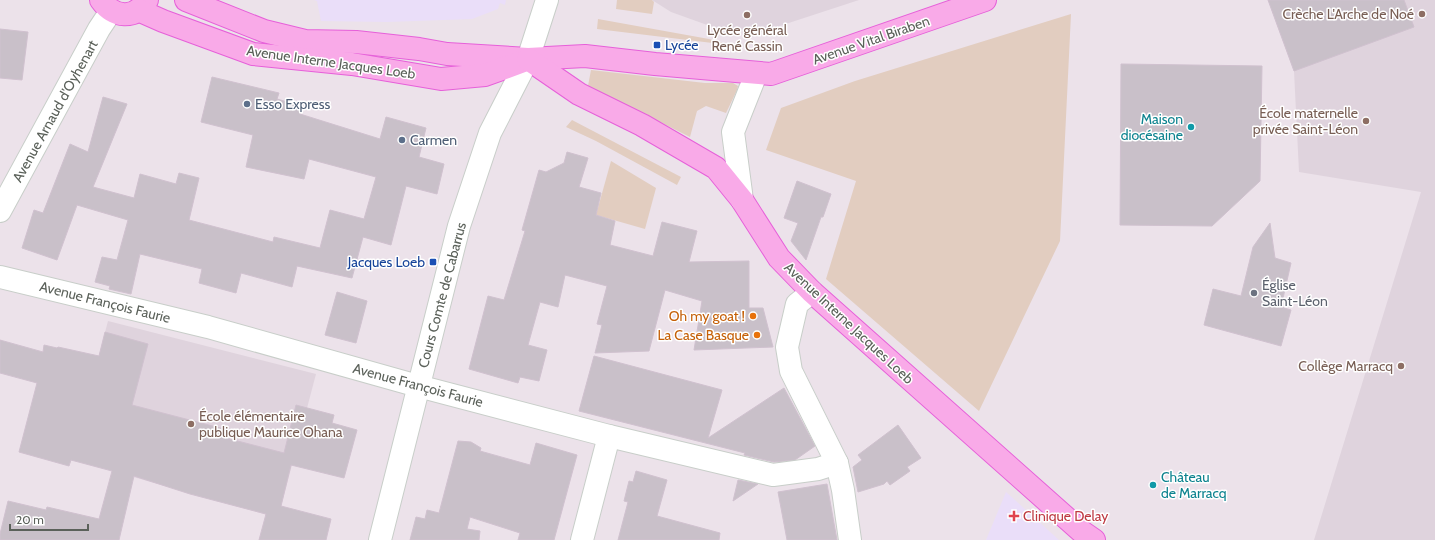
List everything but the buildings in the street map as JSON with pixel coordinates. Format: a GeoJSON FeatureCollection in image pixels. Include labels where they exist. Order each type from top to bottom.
{"type":"FeatureCollection","features":[{"type":"Feature","properties":{"kind":"main road","name":"Avenue Interne Jacques Loeb"},"geometry":{"type":"LineString","coordinates":[[186,0],[264,31],[305,41],[356,42],[419,49],[448,54],[528,59],[579,94],[642,125],[716,168],[742,200],[779,258],[812,292],[1081,531],[1094,540]]}},
{"type":"Feature","properties":{"kind":"main road","name":"Avenue Vital Biraben"},"geometry":{"type":"LineString","coordinates":[[528,59],[585,56],[756,74],[771,74],[984,0]]}},
{"type":"Feature","properties":{"kind":"main road"},"geometry":{"type":"LineString","coordinates":[[106,5],[125,14],[132,13],[143,5]]}},
{"type":"Feature","properties":{"kind":"main road","name":"Avenue Interne Jacques Loeb"},"geometry":{"type":"LineString","coordinates":[[143,5],[163,22],[253,54],[352,64],[441,78],[485,75],[528,59]]}},
{"type":"Feature","properties":{"kind":"street","name":"Cours Comte de Cabarrus"},"geometry":{"type":"LineString","coordinates":[[380,540],[459,226],[490,133],[528,59],[547,0]]}},
{"type":"Feature","properties":{"kind":"street","name":"Avenue Arnaud d'Oyhenart"},"geometry":{"type":"LineString","coordinates":[[0,211],[100,29],[106,5]]}},
{"type":"Feature","properties":{"kind":"street"},"geometry":{"type":"LineString","coordinates":[[742,200],[733,132],[756,74]]}},
{"type":"Feature","properties":{"kind":"street","name":"Avenue François Faurie"},"geometry":{"type":"LineString","coordinates":[[0,277],[208,328],[418,386],[610,436],[773,475],[818,469],[837,463]]}},
{"type":"Feature","properties":{"kind":"street"},"geometry":{"type":"LineString","coordinates":[[812,292],[797,304],[787,347],[791,371],[837,463],[843,490],[850,540]]}},
{"type":"Feature","properties":{"kind":"street"},"geometry":{"type":"LineString","coordinates":[[582,540],[610,436]]}},
{"type":"Feature","properties":{"kind":"shaded area"},"geometry":{"type":"Polygon","coordinates":[[[314,0],[506,0],[505,5],[500,3],[498,9],[472,19],[387,22],[321,21],[317,1],[314,0]]]}},
{"type":"Feature","properties":{"kind":"shaded area"},"geometry":{"type":"Polygon","coordinates":[[[617,0],[652,0],[654,2],[652,14],[616,9],[617,0]]]}},
{"type":"Feature","properties":{"kind":"shaded area","name":"Lycée général René Cassin"},"geometry":{"type":"Polygon","coordinates":[[[652,0],[859,0],[755,34],[710,26],[671,12],[652,0]]]}},
{"type":"Feature","properties":{"kind":"shaded area"},"geometry":{"type":"Polygon","coordinates":[[[1268,0],[1435,0],[1435,540],[1314,540],[1421,192],[1299,172],[1294,71],[1268,0]]]}},
{"type":"Feature","properties":{"kind":"shaded area"},"geometry":{"type":"Polygon","coordinates":[[[1071,14],[1060,241],[979,411],[826,279],[856,181],[766,150],[781,108],[855,81],[1071,14]]]}},
{"type":"Feature","properties":{"kind":"shaded area"},"geometry":{"type":"Polygon","coordinates":[[[598,19],[709,39],[729,45],[597,29],[598,19]]]}},
{"type":"Feature","properties":{"kind":"shaded area"},"geometry":{"type":"Polygon","coordinates":[[[591,70],[705,83],[733,83],[738,86],[726,113],[706,106],[697,111],[690,137],[588,86],[591,70]]]}},
{"type":"Feature","properties":{"kind":"shaded area"},"geometry":{"type":"Polygon","coordinates":[[[572,120],[681,177],[677,185],[596,141],[566,127],[572,120]]]}},
{"type":"Feature","properties":{"kind":"shaded area"},"geometry":{"type":"Polygon","coordinates":[[[611,161],[656,188],[645,229],[596,215],[611,161]]]}},
{"type":"Feature","properties":{"kind":"shaded area","name":"École élémentaire publique Maurice Ohana"},"geometry":{"type":"Polygon","coordinates":[[[108,321],[316,374],[278,518],[112,471],[97,363],[108,321]]]}},
{"type":"Feature","properties":{"kind":"shaded area","name":"Clinique Delay"},"geometry":{"type":"Polygon","coordinates":[[[1006,492],[1059,540],[986,540],[1006,492]]]}},
{"type":"Feature","properties":{"kind":"place","name":"Crèche L'Arche de Noé"},"geometry":{"type":"Point","coordinates":[1422,14]}},
{"type":"Feature","properties":{"kind":"place","name":"Lycée général René Cassin"},"geometry":{"type":"Point","coordinates":[747,15]}},
{"type":"Feature","properties":{"kind":"place","name":"Lycée"},"geometry":{"type":"Point","coordinates":[657,45]}},
{"type":"Feature","properties":{"kind":"place","name":"Esso Express"},"geometry":{"type":"Point","coordinates":[247,104]}},
{"type":"Feature","properties":{"kind":"place","name":"École maternelle privée Saint-Léon"},"geometry":{"type":"Point","coordinates":[1366,121]}},
{"type":"Feature","properties":{"kind":"place","name":"Maison diocésaine"},"geometry":{"type":"Point","coordinates":[1191,127]}},
{"type":"Feature","properties":{"kind":"place","name":"Carmen"},"geometry":{"type":"Point","coordinates":[402,140]}},
{"type":"Feature","properties":{"kind":"place","name":"Jacques Loeb"},"geometry":{"type":"Point","coordinates":[433,262]}},
{"type":"Feature","properties":{"kind":"place","name":"Église Saint-Léon"},"geometry":{"type":"Point","coordinates":[1254,293]}},
{"type":"Feature","properties":{"kind":"place","name":"Oh my goat !"},"geometry":{"type":"Point","coordinates":[753,316]}},
{"type":"Feature","properties":{"kind":"place","name":"La Case Basque"},"geometry":{"type":"Point","coordinates":[757,335]}},
{"type":"Feature","properties":{"kind":"place","name":"Collège Marracq"},"geometry":{"type":"Point","coordinates":[1401,366]}},
{"type":"Feature","properties":{"kind":"place","name":"École élémentaire publique Maurice Ohana"},"geometry":{"type":"Point","coordinates":[191,424]}},
{"type":"Feature","properties":{"kind":"place","name":"Château de Marracq"},"geometry":{"type":"Point","coordinates":[1153,485]}},
{"type":"Feature","properties":{"kind":"place","name":"Clinique Delay"},"geometry":{"type":"Point","coordinates":[1014,516]}}]}
